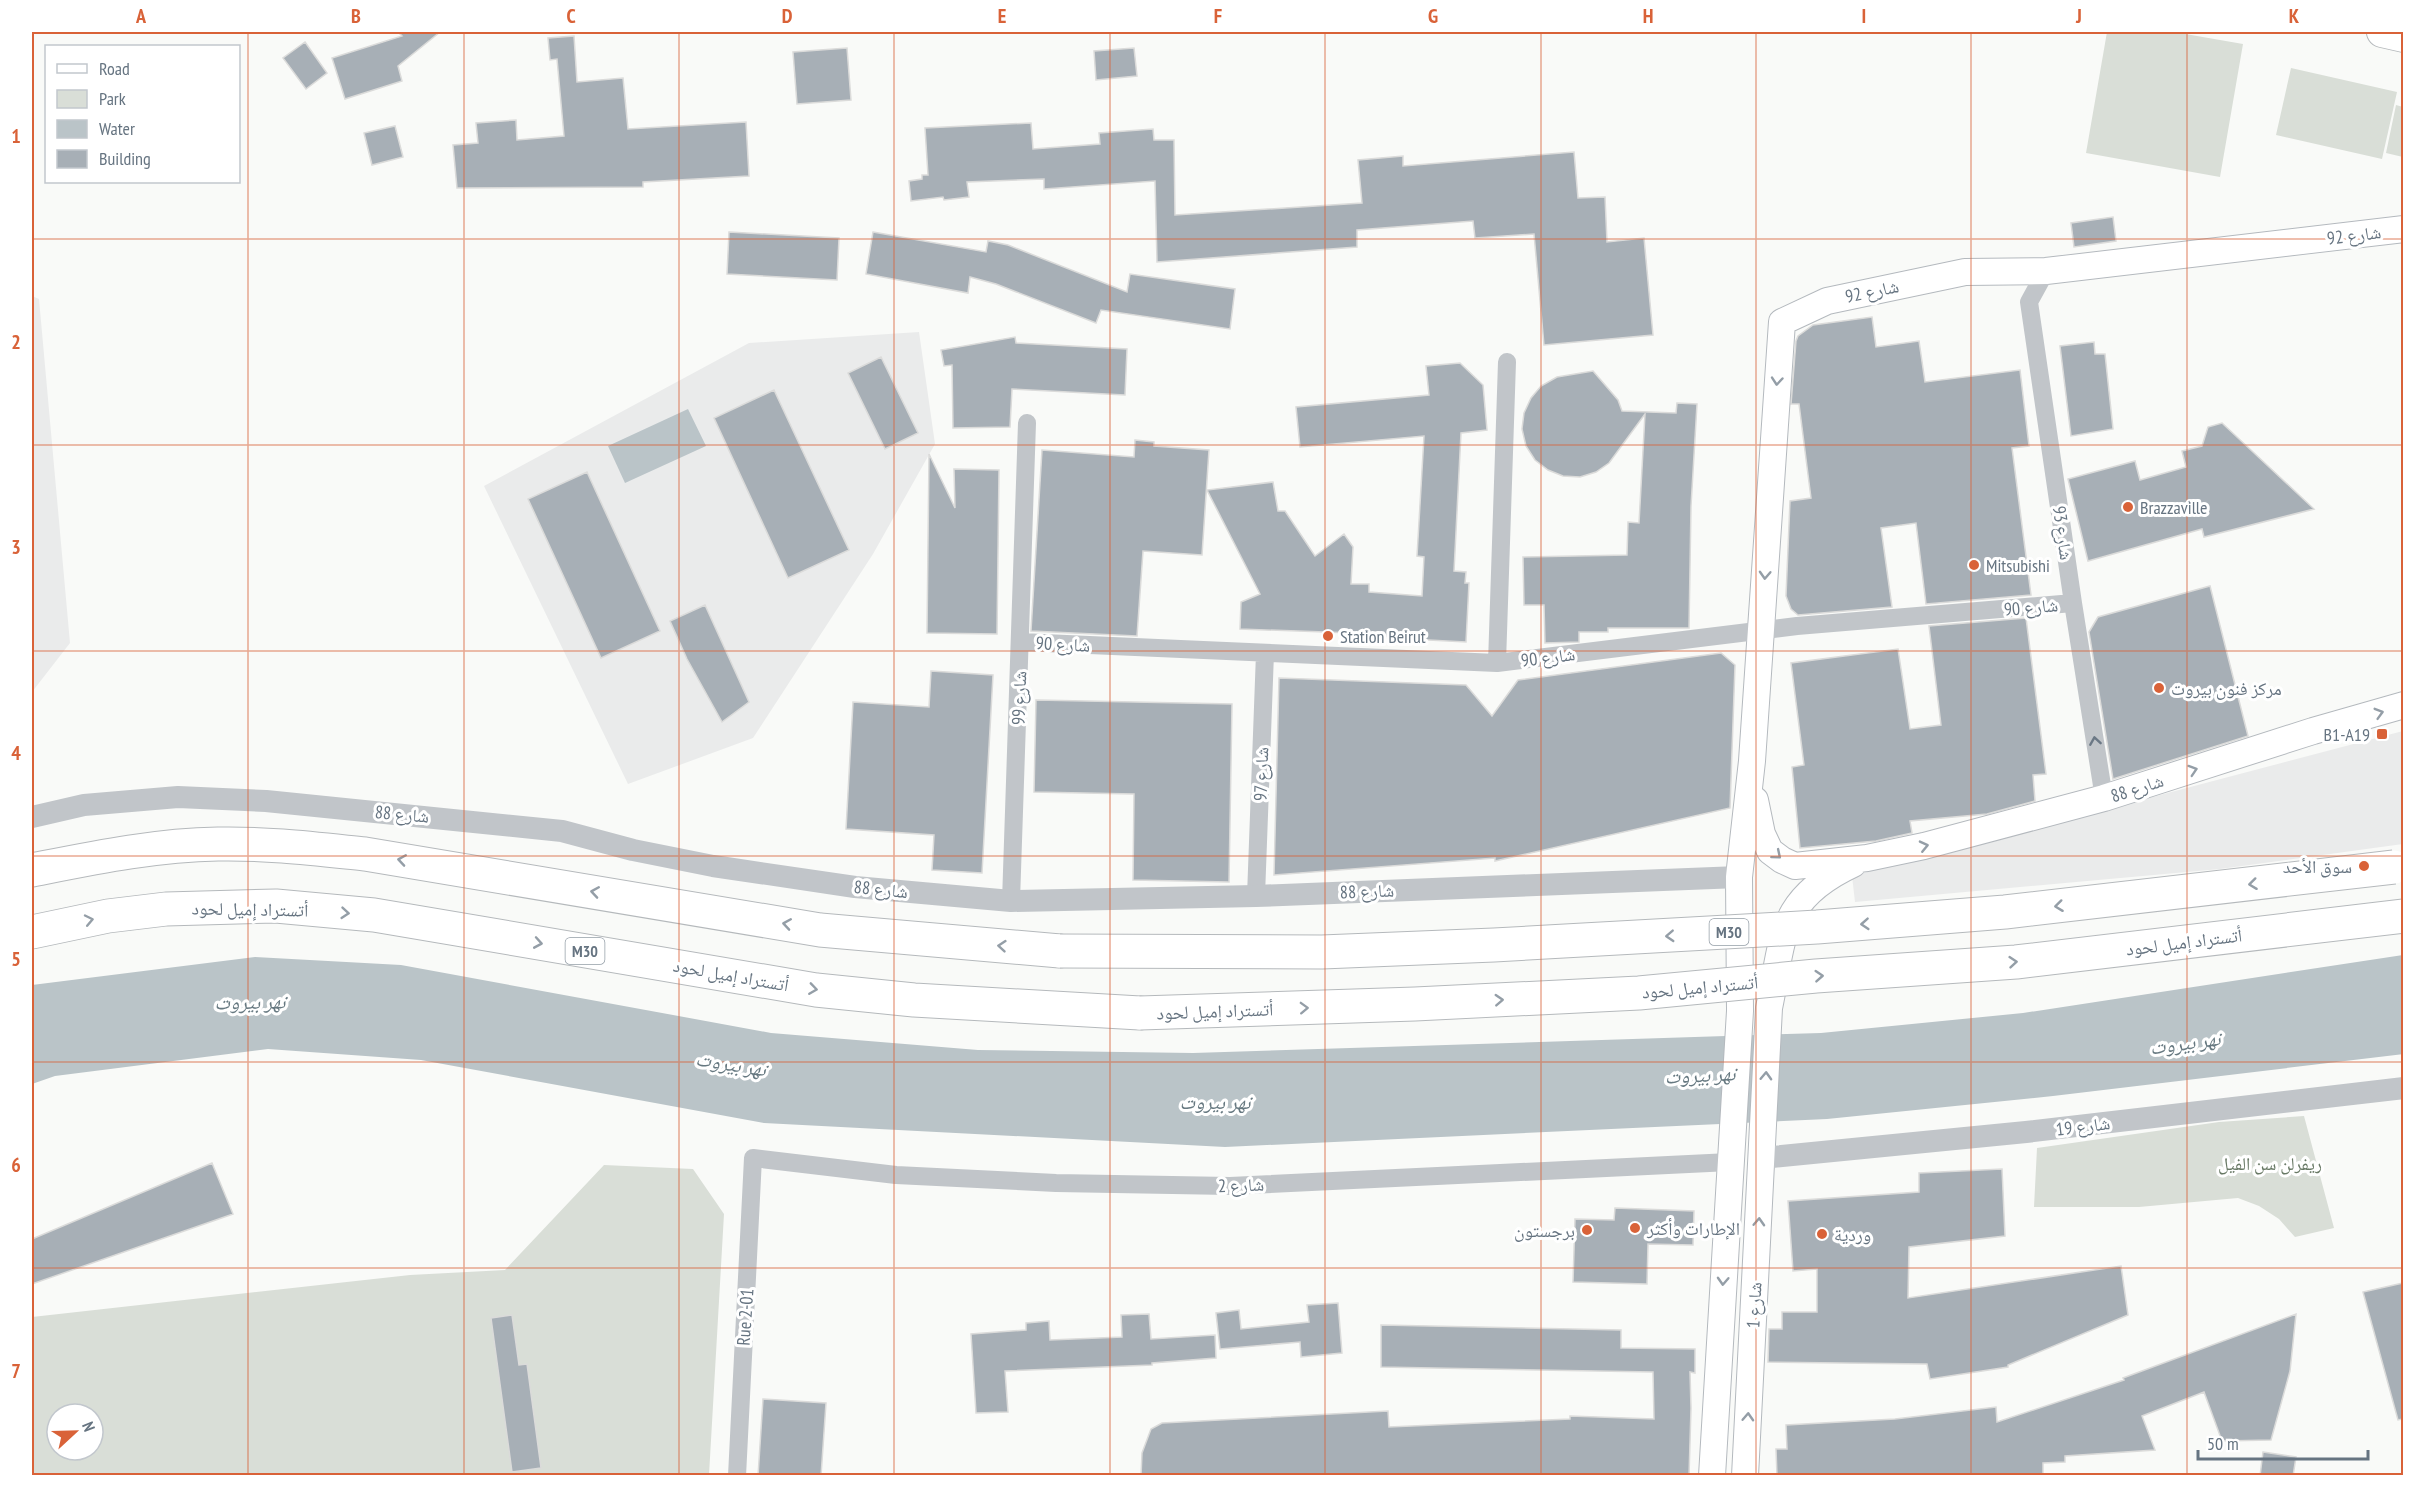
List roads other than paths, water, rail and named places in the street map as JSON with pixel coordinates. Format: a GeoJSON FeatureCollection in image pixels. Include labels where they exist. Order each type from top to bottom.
{"type":"FeatureCollection","features":[{"type":"Feature","properties":{"kind":"highway"},"geometry":{"type":"LineString","coordinates":[[2382,32],[2403,37]]}},
{"type":"Feature","properties":{"kind":"highway","name":"M30"},"geometry":{"type":"LineString","coordinates":[[32,870],[159,848],[218,844],[313,849],[365,854],[820,930],[1060,951],[1322,952],[1506,945],[1805,928],[2005,912],[2399,867]]}},
{"type":"Feature","properties":{"kind":"highway","name":"أتستراد إميل لحود"},"geometry":{"type":"LineString","coordinates":[[32,932],[108,916],[166,909],[276,906],[374,915],[816,990],[914,1000],[1140,1013],[1415,1004],[1639,993],[1816,976],[2016,962],[2403,916]]}},
{"type":"Feature","properties":{"kind":"main road","name":"شارع 92"},"geometry":{"type":"LineString","coordinates":[[1752,761],[1782,322],[1827,301],[1965,272],[2046,272],[2403,229]]}},
{"type":"Feature","properties":{"kind":"main road","name":"شارع 88"},"geometry":{"type":"LineString","coordinates":[[1867,858],[1924,846],[2104,798],[2313,731],[2403,705]]}},
{"type":"Feature","properties":{"kind":"main road"},"geometry":{"type":"LineString","coordinates":[[1752,761],[1756,810],[1762,834],[1770,851],[1795,866],[1867,858]]}},
{"type":"Feature","properties":{"kind":"main road","name":"شارع 1"},"geometry":{"type":"LineString","coordinates":[[1712,1476],[1740,1011],[1739,877],[1752,761]]}},
{"type":"Feature","properties":{"kind":"main road","name":"شارع 1"},"geometry":{"type":"LineString","coordinates":[[1745,1476],[1769,1008],[1787,922],[1798,902],[1831,876],[1867,858]]}},
{"type":"Feature","properties":{"kind":"street","name":"شارع 93"},"geometry":{"type":"LineString","coordinates":[[2046,272],[2029,303],[2104,798]]}},
{"type":"Feature","properties":{"kind":"street"},"geometry":{"type":"LineString","coordinates":[[1497,663],[1507,362]]}},
{"type":"Feature","properties":{"kind":"street","name":"شارع 99"},"geometry":{"type":"LineString","coordinates":[[1011,901],[1028,423]]}},
{"type":"Feature","properties":{"kind":"street","name":"شارع 90"},"geometry":{"type":"LineString","coordinates":[[1021,642],[1497,663],[1809,625],[2073,603]]}},
{"type":"Feature","properties":{"kind":"street","name":"شارع 97"},"geometry":{"type":"LineString","coordinates":[[1256,896],[1266,653]]}},
{"type":"Feature","properties":{"kind":"street","name":"شارع 88"},"geometry":{"type":"LineString","coordinates":[[32,817],[84,805],[178,797],[267,801],[562,831],[633,850],[713,866],[855,887],[1011,901],[1256,896],[1739,877]]}},
{"type":"Feature","properties":{"kind":"street","name":"شارع 19"},"geometry":{"type":"LineString","coordinates":[[1763,1146],[2026,1132],[2403,1088]]}},
{"type":"Feature","properties":{"kind":"street","name":"شارع 2"},"geometry":{"type":"LineString","coordinates":[[753,1158],[896,1175],[1056,1183],[1230,1186],[1731,1150]]}},
{"type":"Feature","properties":{"kind":"street","name":"Rue 2-01"},"geometry":{"type":"LineString","coordinates":[[737,1476],[753,1158]]}},
{"type":"Feature","properties":{"kind":"water"},"geometry":{"type":"Polygon","coordinates":[[[688,409],[706,446],[625,483],[608,446],[688,409]]]}},
{"type":"Feature","properties":{"kind":"water","name":"نهر بيروت"},"geometry":{"type":"Polygon","coordinates":[[[2403,955],[2404,1054],[2053,1096],[1827,1119],[1225,1147],[764,1123],[421,1060],[268,1049],[55,1076],[32,1084],[32,985],[255,957],[401,965],[771,1033],[978,1050],[1193,1053],[1821,1033],[2023,1013],[2403,955]]]}},
{"type":"Feature","properties":{"kind":"place","name":"Brazzaville"},"geometry":{"type":"Point","coordinates":[2128,507]}},
{"type":"Feature","properties":{"kind":"place","name":"Mitsubishi"},"geometry":{"type":"Point","coordinates":[1974,565]}},
{"type":"Feature","properties":{"kind":"place","name":"Station Beirut"},"geometry":{"type":"Point","coordinates":[1328,636]}},
{"type":"Feature","properties":{"kind":"place","name":"مركز فنون بيروت"},"geometry":{"type":"Point","coordinates":[2159,688]}},
{"type":"Feature","properties":{"kind":"place","name":"B1-A19"},"geometry":{"type":"Point","coordinates":[2382,734]}},
{"type":"Feature","properties":{"kind":"place","name":"سوق الأحد"},"geometry":{"type":"Point","coordinates":[2364,866]}},
{"type":"Feature","properties":{"kind":"place","name":"الإطارات وأكثر"},"geometry":{"type":"Point","coordinates":[1635,1228]}},
{"type":"Feature","properties":{"kind":"place","name":"برجستون"},"geometry":{"type":"Point","coordinates":[1587,1230]}},
{"type":"Feature","properties":{"kind":"place","name":"وردية"},"geometry":{"type":"Point","coordinates":[1822,1234]}},
{"type":"Feature","properties":{"kind":"park label","name":"ريفرلن سن الفيل"},"geometry":{"type":"Point","coordinates":[2270,1163]}}]}
